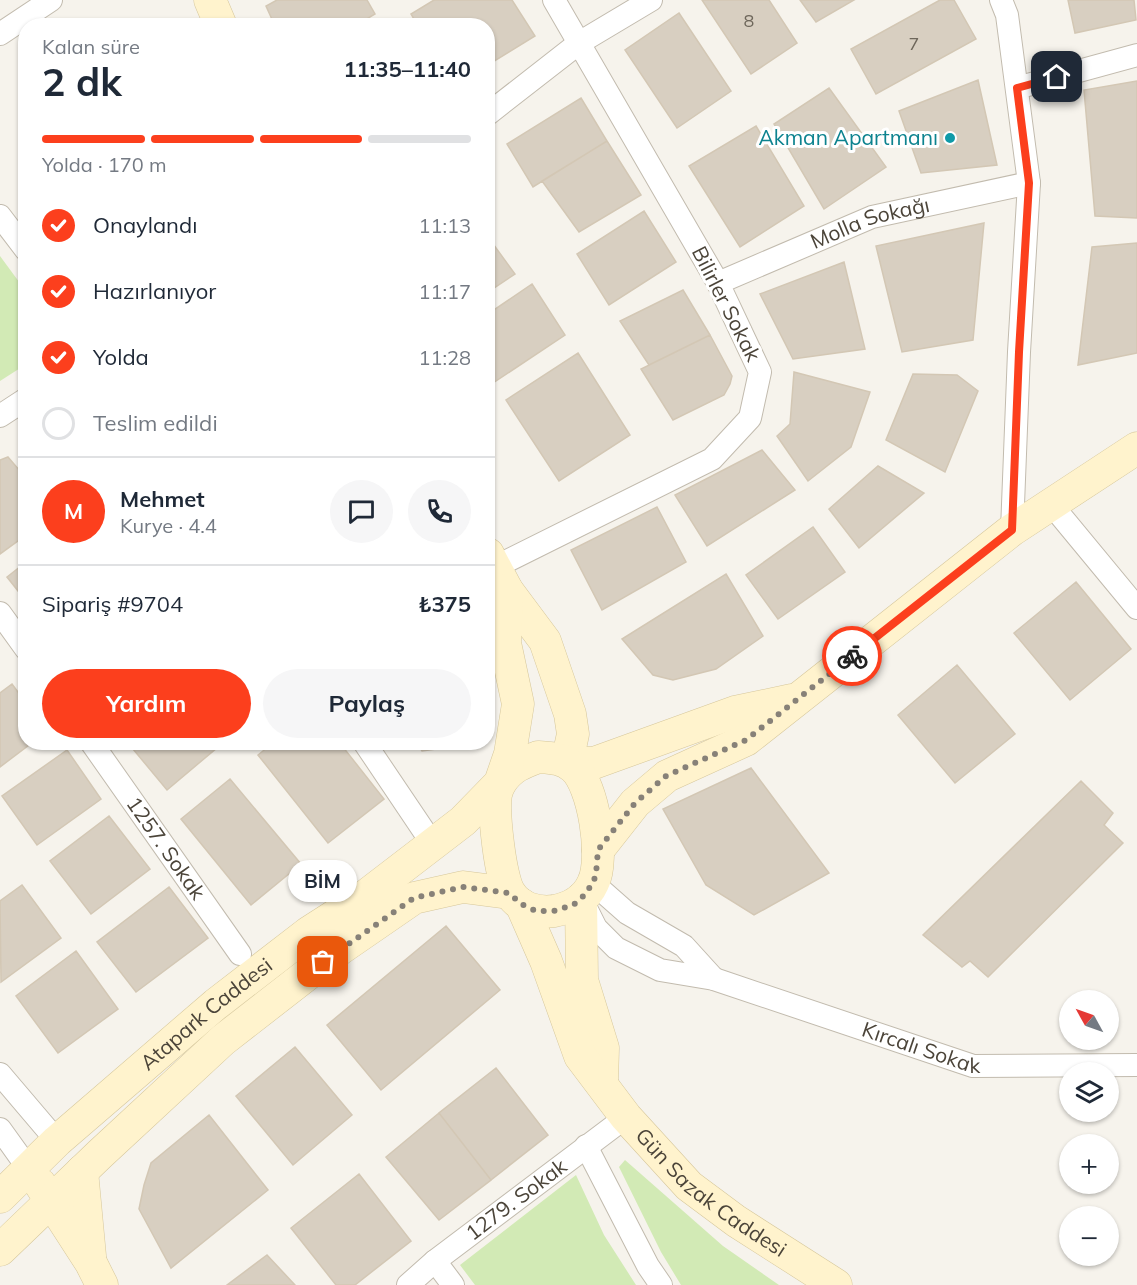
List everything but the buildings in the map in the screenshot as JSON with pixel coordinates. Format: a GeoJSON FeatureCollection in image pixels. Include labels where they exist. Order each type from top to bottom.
{"type":"FeatureCollection","features":[{"type":"Feature","properties":{"kind":"street"},"geometry":{"type":"LineString","coordinates":[[24,18],[51,0]]}},
{"type":"Feature","properties":{"kind":"street"},"geometry":{"type":"LineString","coordinates":[[210,0],[218,18]]}},
{"type":"Feature","properties":{"kind":"street","name":"Bilirler Sokak"},"geometry":{"type":"LineString","coordinates":[[496,571],[712,459],[750,418],[760,372],[718,283],[554,0]]}},
{"type":"Feature","properties":{"kind":"street"},"geometry":{"type":"LineString","coordinates":[[495,109],[579,43],[651,0]]}},
{"type":"Feature","properties":{"kind":"street"},"geometry":{"type":"LineString","coordinates":[[1001,0],[1007,15],[1029,183],[1012,530]]}},
{"type":"Feature","properties":{"kind":"street"},"geometry":{"type":"LineString","coordinates":[[0,34],[18,22]]}},
{"type":"Feature","properties":{"kind":"street"},"geometry":{"type":"LineString","coordinates":[[1017,88],[1137,55]]}},
{"type":"Feature","properties":{"kind":"street","name":"Molla Sokağı"},"geometry":{"type":"LineString","coordinates":[[718,283],[872,217],[1029,183]]}},
{"type":"Feature","properties":{"kind":"street"},"geometry":{"type":"LineString","coordinates":[[0,216],[18,240]]}},
{"type":"Feature","properties":{"kind":"street"},"geometry":{"type":"LineString","coordinates":[[0,416],[18,404]]}},
{"type":"Feature","properties":{"kind":"street"},"geometry":{"type":"LineString","coordinates":[[598,850],[635,803],[666,776],[746,740],[1012,530],[1137,448]]}},
{"type":"Feature","properties":{"kind":"street"},"geometry":{"type":"LineString","coordinates":[[1051,504],[1137,608]]}},
{"type":"Feature","properties":{"kind":"street"},"geometry":{"type":"LineString","coordinates":[[0,1250],[223,1040],[340,949],[414,898],[463,887],[515,899],[536,911],[554,911],[573,905],[587,891],[596,874],[598,850],[591,796],[580,773],[567,762],[573,734],[570,714],[545,641],[496,571]]}},
{"type":"Feature","properties":{"kind":"street"},"geometry":{"type":"LineString","coordinates":[[496,571],[505,643],[518,704],[510,754],[496,793],[495,811],[503,875],[515,899]]}},
{"type":"Feature","properties":{"kind":"street"},"geometry":{"type":"LineString","coordinates":[[0,613],[18,639]]}},
{"type":"Feature","properties":{"kind":"street","name":"Atapark Caddesi"},"geometry":{"type":"LineString","coordinates":[[0,1197],[57,1141],[216,1004],[308,933],[364,897],[463,820],[513,768],[538,757],[567,762],[594,763],[735,712],[799,698]]}},
{"type":"Feature","properties":{"kind":"street","name":"1257. Sokak"},"geometry":{"type":"LineString","coordinates":[[97,750],[240,954]]}},
{"type":"Feature","properties":{"kind":"street"},"geometry":{"type":"LineString","coordinates":[[369,750],[432,843]]}},
{"type":"Feature","properties":{"kind":"street"},"geometry":{"type":"LineString","coordinates":[[587,891],[582,980],[603,1048],[602,1082]]}},
{"type":"Feature","properties":{"kind":"street","name":"Kırcalı Sokak"},"geometry":{"type":"LineString","coordinates":[[587,891],[596,928],[616,948],[660,970],[714,979],[973,1066],[1137,1065]]}},
{"type":"Feature","properties":{"kind":"street","name":"Kırcalı Sokak"},"geometry":{"type":"LineString","coordinates":[[587,891],[684,946],[714,979]]}},
{"type":"Feature","properties":{"kind":"street","name":"Gün Sazak Caddesi"},"geometry":{"type":"LineString","coordinates":[[515,899],[546,961],[580,1056],[602,1082],[626,1117],[689,1186],[736,1221],[836,1285]]}},
{"type":"Feature","properties":{"kind":"street"},"geometry":{"type":"LineString","coordinates":[[0,1074],[82,1171],[97,1274]]}},
{"type":"Feature","properties":{"kind":"street","name":"1279. Sokak"},"geometry":{"type":"LineString","coordinates":[[408,1285],[435,1261],[626,1117]]}},
{"type":"Feature","properties":{"kind":"street"},"geometry":{"type":"LineString","coordinates":[[0,1130],[52,1200],[97,1274]]}},
{"type":"Feature","properties":{"kind":"street"},"geometry":{"type":"LineString","coordinates":[[586,1146],[648,1266],[661,1285]]}},
{"type":"Feature","properties":{"kind":"street"},"geometry":{"type":"LineString","coordinates":[[435,1261],[453,1285]]}},
{"type":"Feature","properties":{"kind":"green space"},"geometry":{"type":"Polygon","coordinates":[[[0,256],[18,280],[18,369],[0,381],[0,256]]]}},
{"type":"Feature","properties":{"kind":"green space"},"geometry":{"type":"Polygon","coordinates":[[[625,1160],[723,1246],[779,1285],[681,1285],[661,1252],[619,1167],[625,1160]]]}},
{"type":"Feature","properties":{"kind":"green space"},"geometry":{"type":"Polygon","coordinates":[[[576,1175],[604,1235],[636,1285],[475,1285],[460,1265],[576,1175]]]}},
{"type":"Feature","properties":{"kind":"way so far"},"geometry":{"type":"LineString","coordinates":[[323,962],[414,898],[463,887],[509,893],[521,904],[536,911],[554,911],[573,905],[588,892],[593,883],[598,850],[635,803],[666,776],[746,740],[852,656]]}},
{"type":"Feature","properties":{"kind":"place","name":"Akman Apartmanı"},"geometry":{"type":"Point","coordinates":[950,138]}},
{"type":"Feature","properties":{"kind":"place","name":"BİM"},"geometry":{"type":"Point","coordinates":[323,962]}},
{"type":"Feature","properties":{"kind":"route"},"geometry":{"type":"LineString","coordinates":[[852,656],[1012,530],[1029,183],[1017,88],[1057,77]]}}]}
